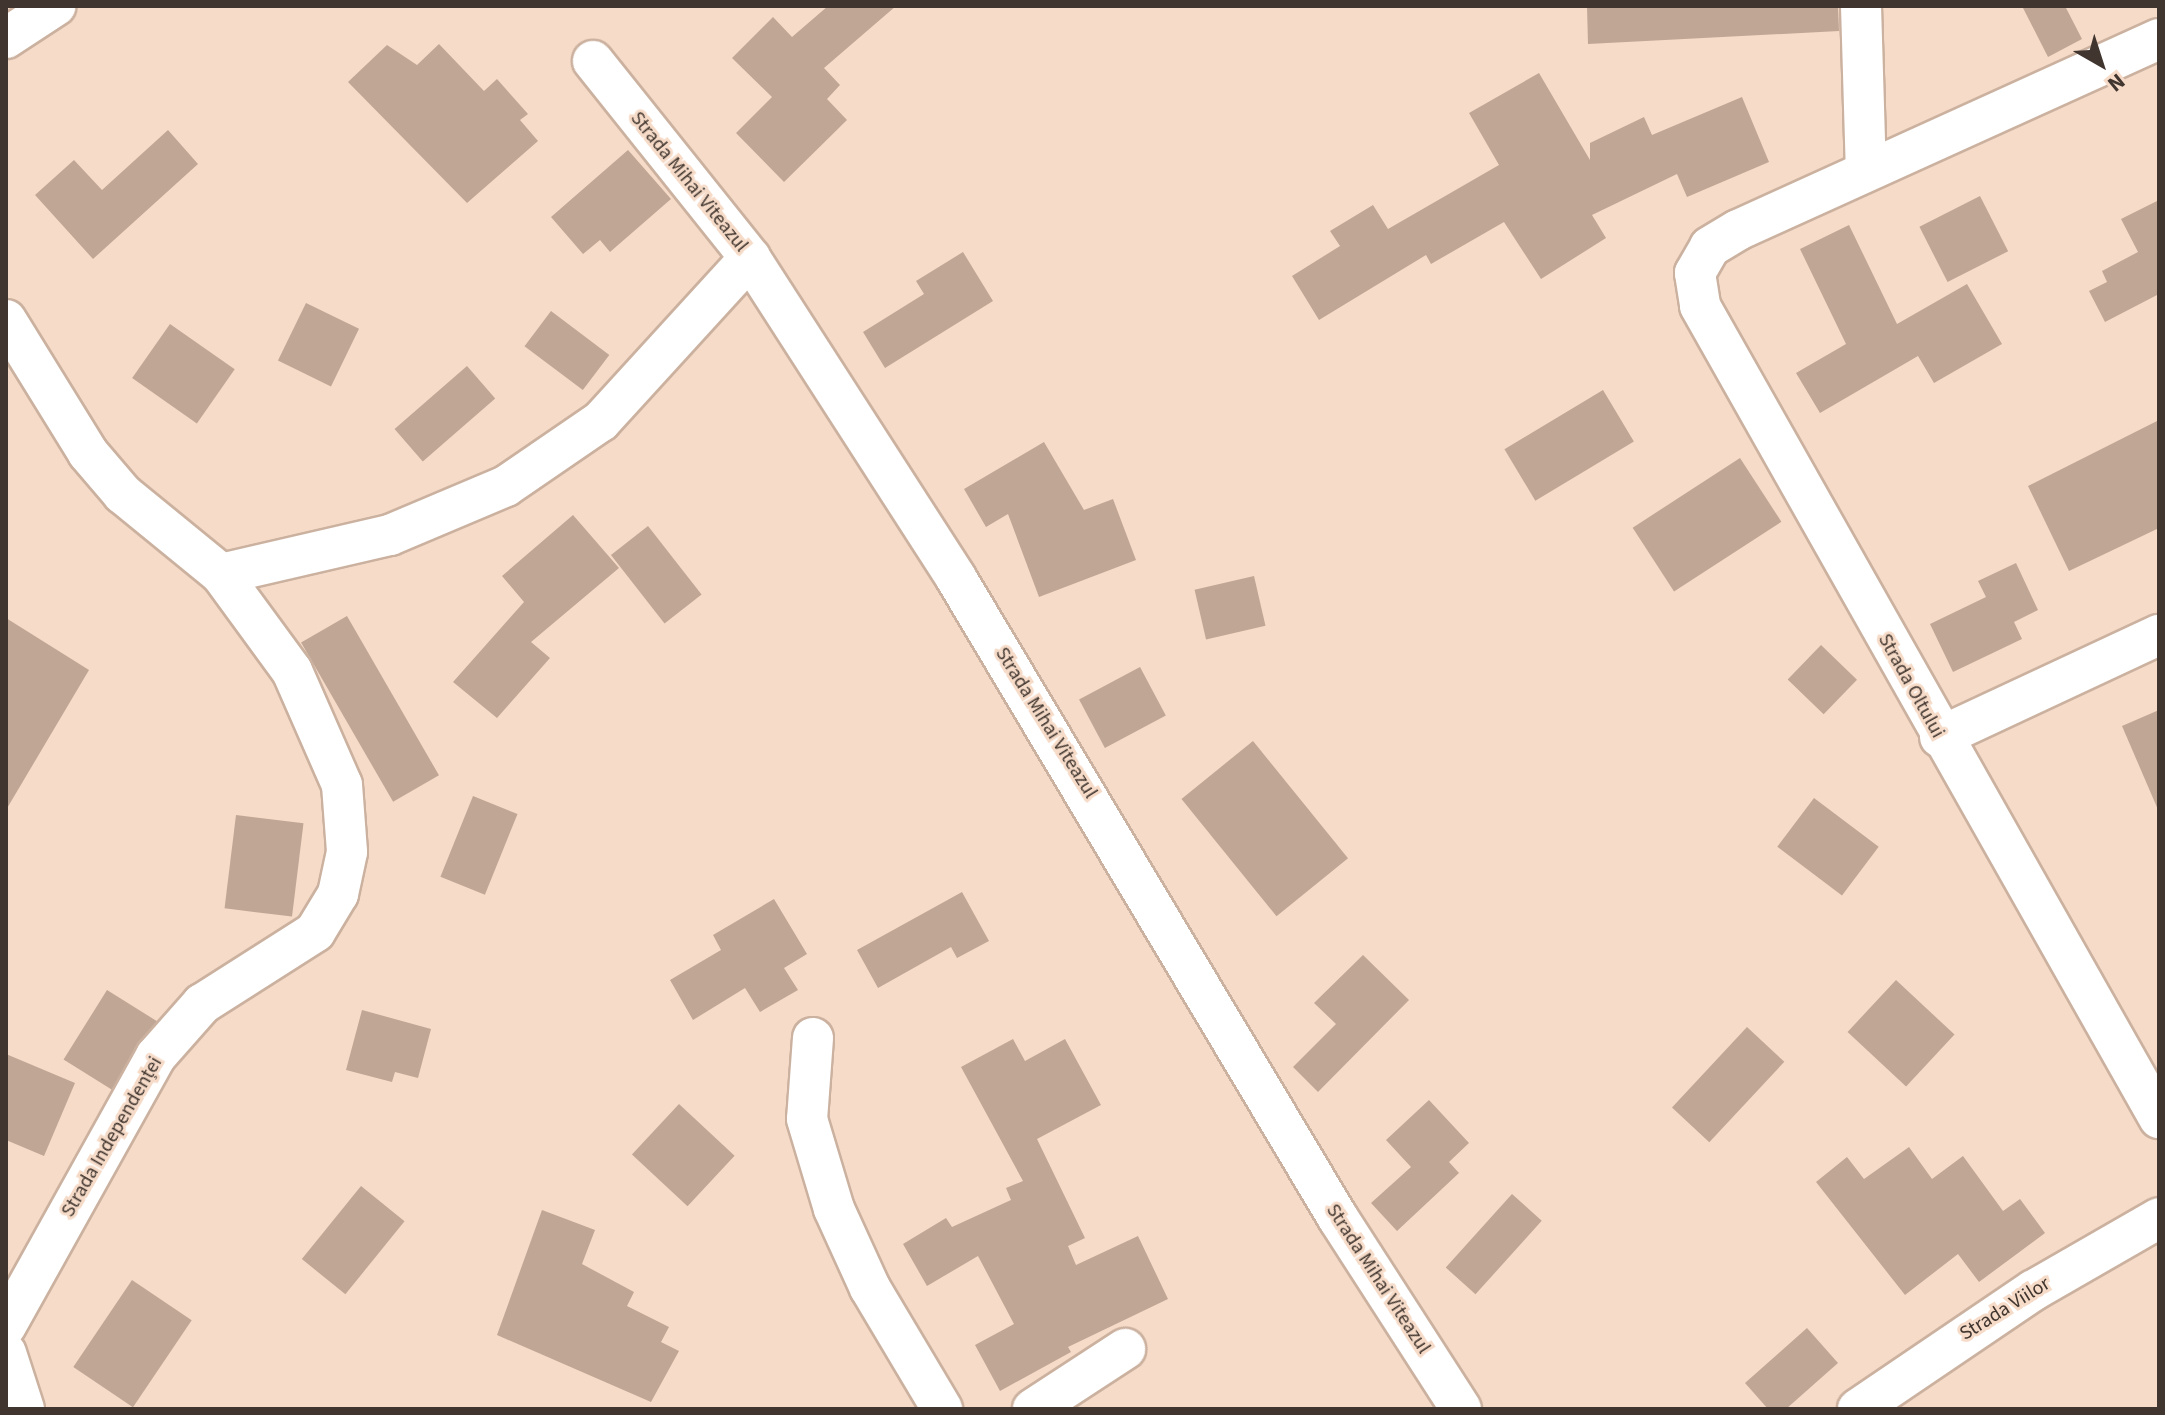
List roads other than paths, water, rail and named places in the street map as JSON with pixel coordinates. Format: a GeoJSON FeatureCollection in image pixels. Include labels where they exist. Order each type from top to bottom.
{"type":"FeatureCollection","features":[{"type":"Feature","properties":{"kind":"street"},"geometry":{"type":"LineString","coordinates":[[6,38],[55,6]]}},
{"type":"Feature","properties":{"kind":"street"},"geometry":{"type":"LineString","coordinates":[[1861,6],[1866,171],[2159,39]]}},
{"type":"Feature","properties":{"kind":"street","name":"Strada Mihai Viteazul"},"geometry":{"type":"LineString","coordinates":[[593,61],[750,258],[965,591],[1338,1218],[1461,1409]]}},
{"type":"Feature","properties":{"kind":"street","name":"Strada Oltului"},"geometry":{"type":"LineString","coordinates":[[1866,171],[1710,247],[1695,273],[1700,306],[1940,737],[2159,1118]]}},
{"type":"Feature","properties":{"kind":"street"},"geometry":{"type":"LineString","coordinates":[[221,574],[390,535],[506,486],[601,421],[750,258]]}},
{"type":"Feature","properties":{"kind":"street","name":"Strada Independenței"},"geometry":{"type":"LineString","coordinates":[[6,320],[88,453],[123,494],[221,574],[292,671],[332,752],[347,852],[338,894],[315,932],[202,1004],[156,1056],[6,1326]]}},
{"type":"Feature","properties":{"kind":"street"},"geometry":{"type":"LineString","coordinates":[[1940,737],[2159,635]]}},
{"type":"Feature","properties":{"kind":"street"},"geometry":{"type":"LineString","coordinates":[[813,1038],[807,1119],[834,1209],[870,1288],[942,1409]]}},
{"type":"Feature","properties":{"kind":"street","name":"Strada Viilor"},"geometry":{"type":"LineString","coordinates":[[1858,1409],[2034,1290],[2159,1218]]}},
{"type":"Feature","properties":{"kind":"street"},"geometry":{"type":"LineString","coordinates":[[1033,1409],[1125,1349]]}},
{"type":"Feature","properties":{"kind":"street"},"geometry":{"type":"LineString","coordinates":[[6,1353],[24,1409]]}}]}
